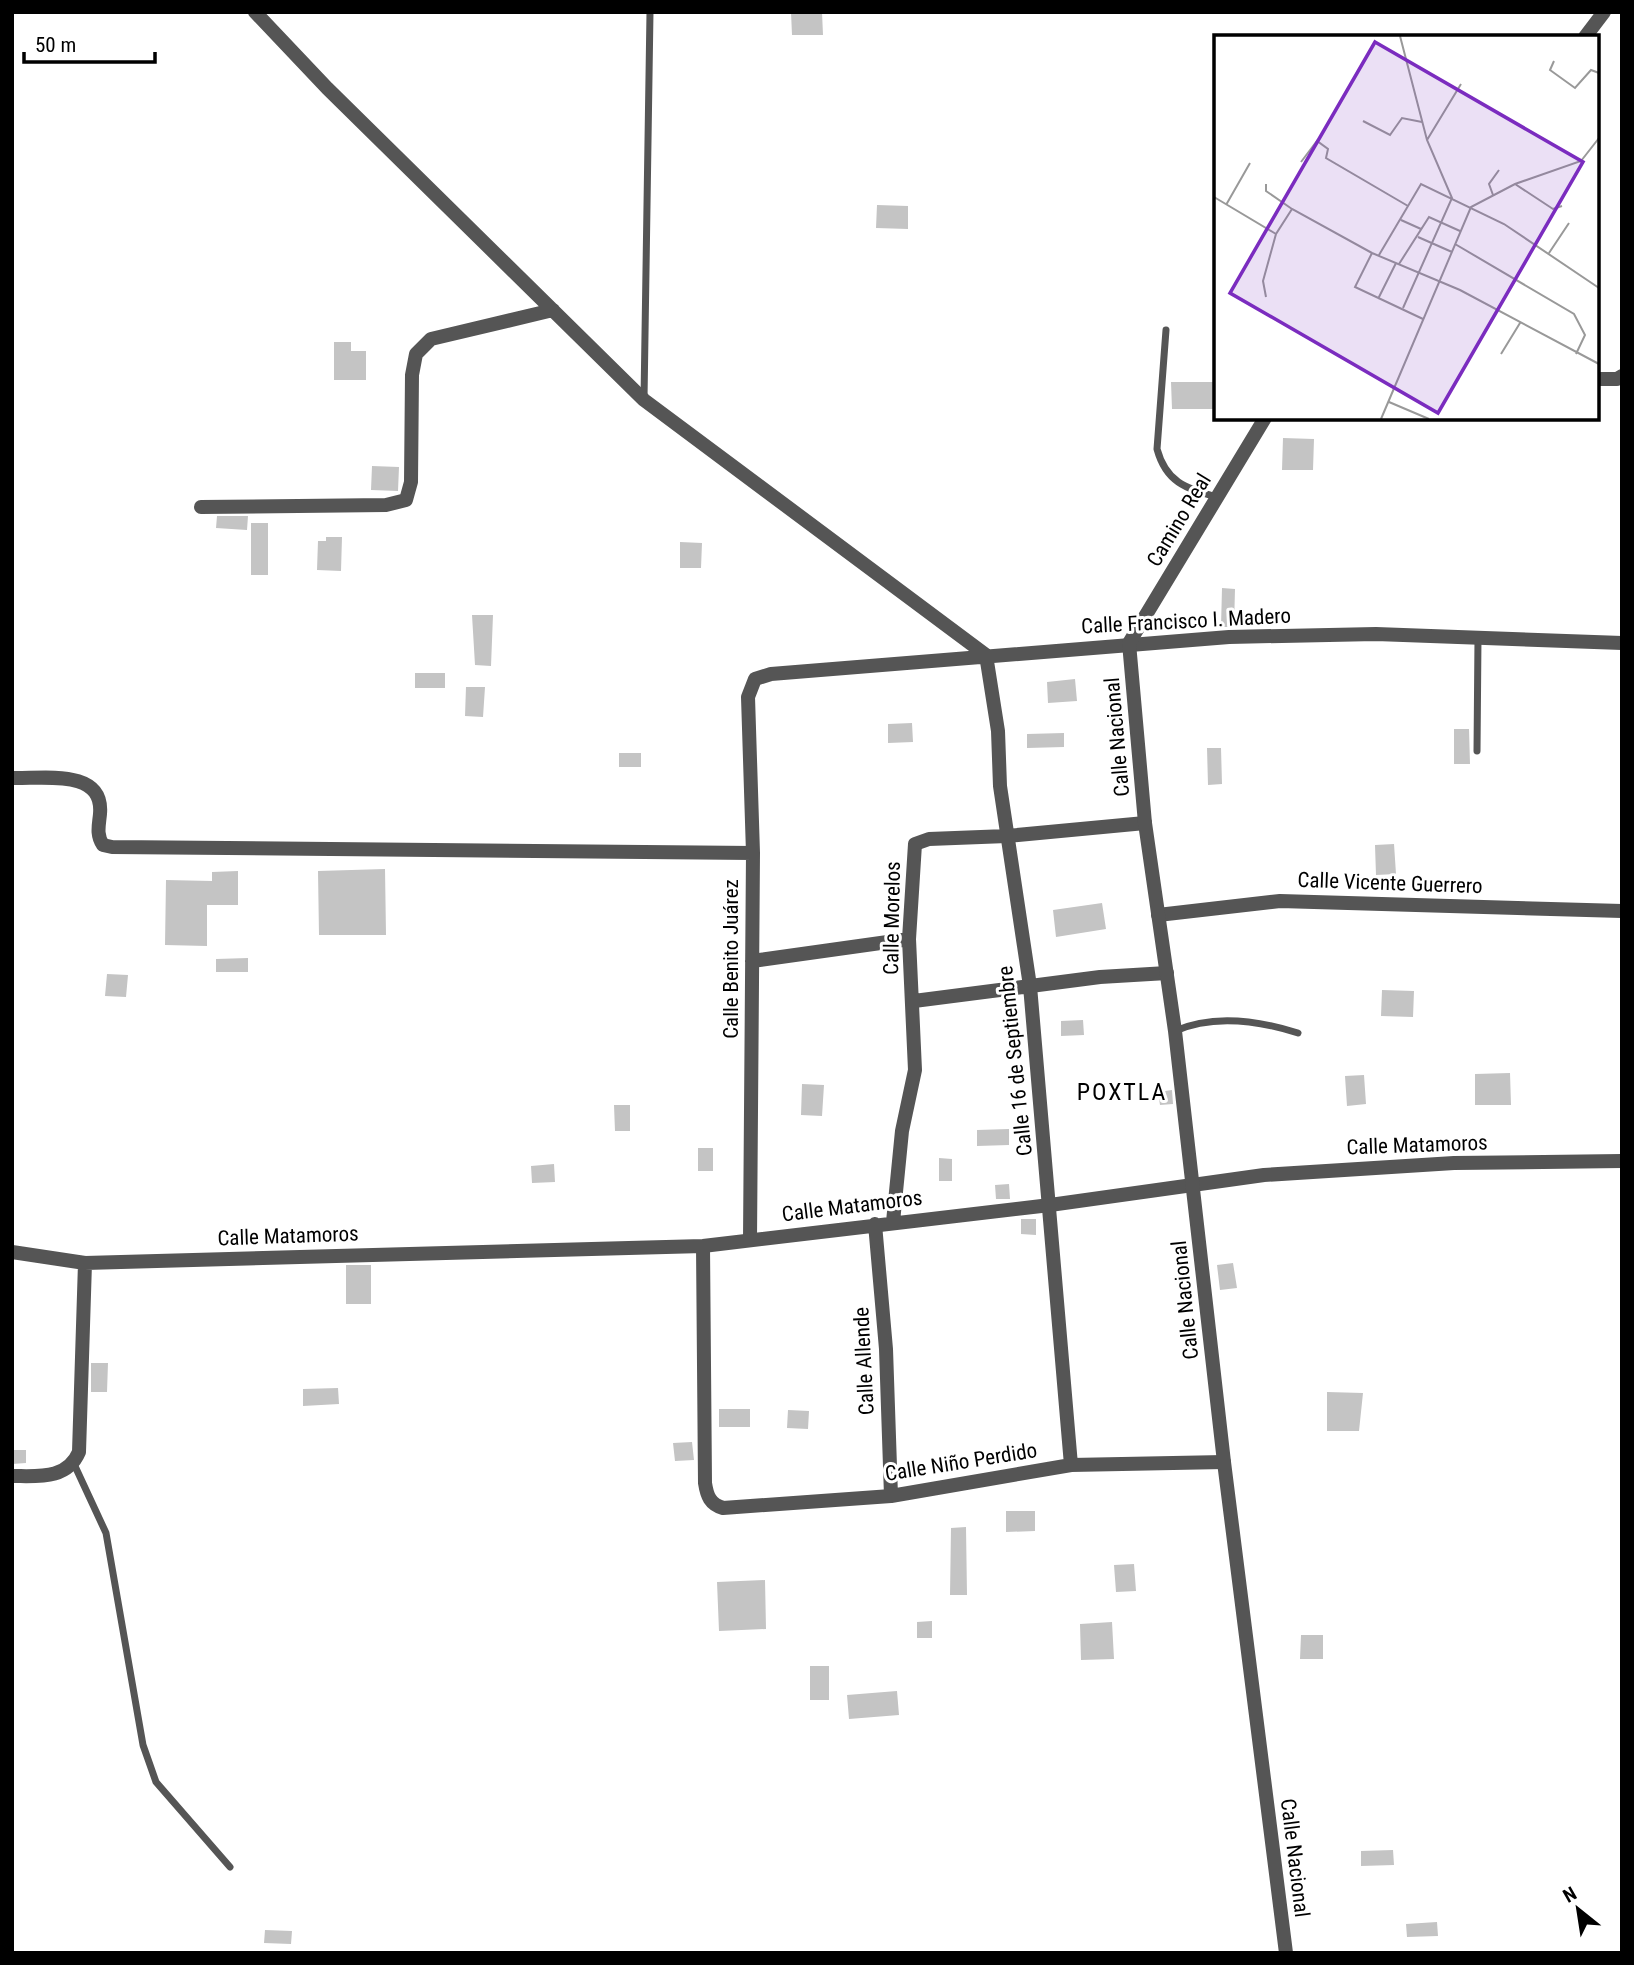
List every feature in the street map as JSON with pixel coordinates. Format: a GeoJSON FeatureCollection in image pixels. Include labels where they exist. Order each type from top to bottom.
{"type":"FeatureCollection","features":[{"type":"Feature","properties":{"kind":"street"},"geometry":{"type":"LineString","coordinates":[[256,12],[327,88],[644,400],[986,655]]}},
{"type":"Feature","properties":{"kind":"street"},"geometry":{"type":"LineString","coordinates":[[1587,35],[1604,12]]}},
{"type":"Feature","properties":{"kind":"street"},"geometry":{"type":"LineString","coordinates":[[201,506],[386,505],[405,500],[411,482],[412,375],[416,354],[431,339],[552,310]]}},
{"type":"Feature","properties":{"kind":"street"},"geometry":{"type":"LineString","coordinates":[[1599,379],[1617,379],[1622,376]]}},
{"type":"Feature","properties":{"kind":"street","name":"Camino Real"},"geometry":{"type":"LineString","coordinates":[[1129,643],[1264,420]]}},
{"type":"Feature","properties":{"kind":"street","name":"Calle Francisco I. Madero"},"geometry":{"type":"LineString","coordinates":[[755,679],[771,674],[1129,643],[1362,634],[1622,643]]}},
{"type":"Feature","properties":{"kind":"street","name":"Calle Nacional"},"geometry":{"type":"LineString","coordinates":[[1129,643],[1145,823],[1175,1031],[1224,1462],[1286,1953]]}},
{"type":"Feature","properties":{"kind":"street","name":"Calle 16 de Septiembre"},"geometry":{"type":"LineString","coordinates":[[986,655],[998,731],[1000,786],[1030,986],[1071,1465]]}},
{"type":"Feature","properties":{"kind":"street","name":"Calle Benito Juárez"},"geometry":{"type":"LineString","coordinates":[[750,1239],[753,853],[748,697],[755,679]]}},
{"type":"Feature","properties":{"kind":"street"},"geometry":{"type":"LineString","coordinates":[[12,778],[77,780],[91,785],[99,793],[99,839],[103,845],[112,847],[753,853]]}},
{"type":"Feature","properties":{"kind":"street","name":"Calle Morelos"},"geometry":{"type":"LineString","coordinates":[[893,1222],[902,1131],[915,1070],[914,1001],[909,939],[915,844],[929,839],[1007,836],[1145,823]]}},
{"type":"Feature","properties":{"kind":"street","name":"Calle Vicente Guerrero"},"geometry":{"type":"LineString","coordinates":[[1158,915],[1280,901],[1622,911]]}},
{"type":"Feature","properties":{"kind":"street"},"geometry":{"type":"LineString","coordinates":[[752,961],[909,939]]}},
{"type":"Feature","properties":{"kind":"street"},"geometry":{"type":"LineString","coordinates":[[914,1001],[1100,977],[1167,974]]}},
{"type":"Feature","properties":{"kind":"street","name":"Calle Matamoros"},"geometry":{"type":"LineString","coordinates":[[12,1252],[85,1263],[703,1246],[1341,1168],[1622,1161]]}},
{"type":"Feature","properties":{"kind":"street","name":"Calle Allende"},"geometry":{"type":"LineString","coordinates":[[875,1224],[886,1349],[891,1496]]}},
{"type":"Feature","properties":{"kind":"street","name":"Calle Niño Perdido"},"geometry":{"type":"LineString","coordinates":[[703,1246],[705,1483],[709,1499],[723,1508],[891,1496],[1071,1465],[1224,1462]]}},
{"type":"Feature","properties":{"kind":"street"},"geometry":{"type":"LineString","coordinates":[[12,1476],[58,1474],[74,1464],[79,1452],[85,1263]]}},
{"type":"Feature","properties":{"kind":"lane"},"geometry":{"type":"LineString","coordinates":[[644,400],[650,12]]}},
{"type":"Feature","properties":{"kind":"lane"},"geometry":{"type":"LineString","coordinates":[[1166,330],[1157,449],[1162,467],[1177,483],[1216,497]]}},
{"type":"Feature","properties":{"kind":"lane"},"geometry":{"type":"LineString","coordinates":[[1477,751],[1478,638]]}},
{"type":"Feature","properties":{"kind":"lane"},"geometry":{"type":"LineString","coordinates":[[1175,1031],[1210,1021],[1277,1026],[1298,1033]]}},
{"type":"Feature","properties":{"kind":"lane"},"geometry":{"type":"LineString","coordinates":[[74,1464],[106,1533],[143,1745],[156,1782],[230,1867]]}},
{"type":"Feature","properties":{"kind":"building"},"geometry":{"type":"Polygon","coordinates":[[[791,12],[822,12],[823,35],[792,35],[791,12]]]}},
{"type":"Feature","properties":{"kind":"building"},"geometry":{"type":"Polygon","coordinates":[[[877,205],[908,206],[908,229],[876,228],[877,205]]]}},
{"type":"Feature","properties":{"kind":"building"},"geometry":{"type":"Polygon","coordinates":[[[334,342],[351,342],[351,351],[366,351],[366,380],[334,380],[334,342]]]}},
{"type":"Feature","properties":{"kind":"building"},"geometry":{"type":"Polygon","coordinates":[[[1171,382],[1214,382],[1214,409],[1172,409],[1171,382]]]}},
{"type":"Feature","properties":{"kind":"building"},"geometry":{"type":"Polygon","coordinates":[[[1283,438],[1314,439],[1313,470],[1282,470],[1283,438]]]}},
{"type":"Feature","properties":{"kind":"building"},"geometry":{"type":"Polygon","coordinates":[[[372,466],[399,467],[398,491],[371,490],[372,466]]]}},
{"type":"Feature","properties":{"kind":"building"},"geometry":{"type":"Polygon","coordinates":[[[217,516],[248,516],[247,530],[216,528],[217,516]]]}},
{"type":"Feature","properties":{"kind":"building"},"geometry":{"type":"Polygon","coordinates":[[[251,523],[268,523],[268,575],[251,575],[251,523]]]}},
{"type":"Feature","properties":{"kind":"building"},"geometry":{"type":"Polygon","coordinates":[[[326,537],[342,537],[341,571],[317,570],[318,541],[326,541],[326,537]]]}},
{"type":"Feature","properties":{"kind":"building"},"geometry":{"type":"Polygon","coordinates":[[[680,542],[702,543],[701,568],[680,568],[680,542]]]}},
{"type":"Feature","properties":{"kind":"building"},"geometry":{"type":"Polygon","coordinates":[[[1222,588],[1235,589],[1234,627],[1221,627],[1222,588]]]}},
{"type":"Feature","properties":{"kind":"building"},"geometry":{"type":"Polygon","coordinates":[[[472,615],[493,615],[491,666],[475,665],[472,615]]]}},
{"type":"Feature","properties":{"kind":"building"},"geometry":{"type":"Polygon","coordinates":[[[415,673],[445,673],[445,688],[415,688],[415,673]]]}},
{"type":"Feature","properties":{"kind":"building"},"geometry":{"type":"Polygon","coordinates":[[[1075,679],[1077,701],[1048,703],[1047,682],[1075,679]]]}},
{"type":"Feature","properties":{"kind":"building"},"geometry":{"type":"Polygon","coordinates":[[[466,687],[485,687],[483,717],[465,716],[466,687]]]}},
{"type":"Feature","properties":{"kind":"building"},"geometry":{"type":"Polygon","coordinates":[[[912,723],[913,742],[888,743],[888,724],[912,723]]]}},
{"type":"Feature","properties":{"kind":"building"},"geometry":{"type":"Polygon","coordinates":[[[1454,729],[1469,729],[1470,764],[1454,764],[1454,729]]]}},
{"type":"Feature","properties":{"kind":"building"},"geometry":{"type":"Polygon","coordinates":[[[1064,733],[1064,747],[1027,748],[1027,734],[1064,733]]]}},
{"type":"Feature","properties":{"kind":"building"},"geometry":{"type":"Polygon","coordinates":[[[1207,748],[1221,748],[1222,784],[1208,785],[1207,748]]]}},
{"type":"Feature","properties":{"kind":"building"},"geometry":{"type":"Polygon","coordinates":[[[619,753],[641,753],[641,767],[619,767],[619,753]]]}},
{"type":"Feature","properties":{"kind":"building"},"geometry":{"type":"Polygon","coordinates":[[[1394,844],[1396,874],[1376,875],[1375,845],[1394,844]]]}},
{"type":"Feature","properties":{"kind":"building"},"geometry":{"type":"Polygon","coordinates":[[[385,869],[386,935],[319,935],[318,871],[385,869]]]}},
{"type":"Feature","properties":{"kind":"building"},"geometry":{"type":"Polygon","coordinates":[[[238,871],[238,905],[207,905],[207,946],[165,945],[166,880],[212,881],[212,872],[238,871]]]}},
{"type":"Feature","properties":{"kind":"building"},"geometry":{"type":"Polygon","coordinates":[[[1102,903],[1106,929],[1056,937],[1053,910],[1102,903]]]}},
{"type":"Feature","properties":{"kind":"building"},"geometry":{"type":"Polygon","coordinates":[[[248,958],[248,972],[216,972],[216,959],[248,958]]]}},
{"type":"Feature","properties":{"kind":"building"},"geometry":{"type":"Polygon","coordinates":[[[107,974],[128,975],[126,997],[105,996],[107,974]]]}},
{"type":"Feature","properties":{"kind":"building"},"geometry":{"type":"Polygon","coordinates":[[[1382,990],[1414,991],[1413,1017],[1381,1016],[1382,990]]]}},
{"type":"Feature","properties":{"kind":"building"},"geometry":{"type":"Polygon","coordinates":[[[1083,1020],[1084,1035],[1061,1036],[1061,1021],[1083,1020]]]}},
{"type":"Feature","properties":{"kind":"building"},"geometry":{"type":"Polygon","coordinates":[[[1510,1073],[1511,1105],[1475,1105],[1475,1074],[1510,1073]]]}},
{"type":"Feature","properties":{"kind":"building"},"geometry":{"type":"Polygon","coordinates":[[[1364,1075],[1366,1104],[1347,1106],[1345,1076],[1364,1075]]]}},
{"type":"Feature","properties":{"kind":"building"},"geometry":{"type":"Polygon","coordinates":[[[802,1084],[824,1085],[822,1116],[801,1115],[802,1084]]]}},
{"type":"Feature","properties":{"kind":"building"},"geometry":{"type":"Polygon","coordinates":[[[1172,1090],[1173,1104],[1160,1105],[1158,1092],[1172,1090]]]}},
{"type":"Feature","properties":{"kind":"building"},"geometry":{"type":"Polygon","coordinates":[[[614,1105],[630,1105],[630,1131],[615,1131],[614,1105]]]}},
{"type":"Feature","properties":{"kind":"building"},"geometry":{"type":"Polygon","coordinates":[[[1009,1129],[1009,1145],[977,1146],[977,1130],[1009,1129]]]}},
{"type":"Feature","properties":{"kind":"building"},"geometry":{"type":"Polygon","coordinates":[[[698,1148],[713,1148],[713,1171],[698,1171],[698,1148]]]}},
{"type":"Feature","properties":{"kind":"building"},"geometry":{"type":"Polygon","coordinates":[[[939,1158],[952,1159],[952,1181],[939,1181],[939,1158]]]}},
{"type":"Feature","properties":{"kind":"building"},"geometry":{"type":"Polygon","coordinates":[[[554,1164],[555,1182],[532,1183],[531,1166],[554,1164]]]}},
{"type":"Feature","properties":{"kind":"building"},"geometry":{"type":"Polygon","coordinates":[[[1009,1184],[1010,1199],[996,1199],[995,1185],[1009,1184]]]}},
{"type":"Feature","properties":{"kind":"building"},"geometry":{"type":"Polygon","coordinates":[[[1021,1219],[1036,1219],[1036,1235],[1021,1234],[1021,1219]]]}},
{"type":"Feature","properties":{"kind":"building"},"geometry":{"type":"Polygon","coordinates":[[[1233,1263],[1237,1288],[1220,1290],[1217,1265],[1233,1263]]]}},
{"type":"Feature","properties":{"kind":"building"},"geometry":{"type":"Polygon","coordinates":[[[346,1265],[371,1265],[371,1304],[346,1304],[346,1265]]]}},
{"type":"Feature","properties":{"kind":"building"},"geometry":{"type":"Polygon","coordinates":[[[91,1363],[108,1363],[107,1392],[91,1392],[91,1363]]]}},
{"type":"Feature","properties":{"kind":"building"},"geometry":{"type":"Polygon","coordinates":[[[338,1388],[339,1404],[303,1406],[303,1389],[338,1388]]]}},
{"type":"Feature","properties":{"kind":"building"},"geometry":{"type":"Polygon","coordinates":[[[1327,1392],[1363,1393],[1359,1431],[1327,1431],[1327,1392]]]}},
{"type":"Feature","properties":{"kind":"building"},"geometry":{"type":"Polygon","coordinates":[[[719,1409],[750,1409],[750,1427],[719,1427],[719,1409]]]}},
{"type":"Feature","properties":{"kind":"building"},"geometry":{"type":"Polygon","coordinates":[[[788,1410],[809,1411],[808,1429],[787,1428],[788,1410]]]}},
{"type":"Feature","properties":{"kind":"building"},"geometry":{"type":"Polygon","coordinates":[[[692,1442],[694,1460],[675,1461],[673,1443],[692,1442]]]}},
{"type":"Feature","properties":{"kind":"building"},"geometry":{"type":"Polygon","coordinates":[[[12,1450],[26,1450],[26,1463],[12,1464],[12,1450]]]}},
{"type":"Feature","properties":{"kind":"building"},"geometry":{"type":"Polygon","coordinates":[[[1006,1511],[1035,1511],[1035,1531],[1006,1532],[1006,1511]]]}},
{"type":"Feature","properties":{"kind":"building"},"geometry":{"type":"Polygon","coordinates":[[[966,1527],[967,1595],[950,1595],[951,1528],[966,1527]]]}},
{"type":"Feature","properties":{"kind":"building"},"geometry":{"type":"Polygon","coordinates":[[[1134,1564],[1136,1591],[1116,1592],[1114,1565],[1134,1564]]]}},
{"type":"Feature","properties":{"kind":"building"},"geometry":{"type":"Polygon","coordinates":[[[765,1580],[766,1629],[719,1631],[717,1582],[765,1580]]]}},
{"type":"Feature","properties":{"kind":"building"},"geometry":{"type":"Polygon","coordinates":[[[932,1621],[932,1638],[917,1638],[917,1622],[932,1621]]]}},
{"type":"Feature","properties":{"kind":"building"},"geometry":{"type":"Polygon","coordinates":[[[1112,1622],[1114,1659],[1081,1660],[1080,1624],[1112,1622]]]}},
{"type":"Feature","properties":{"kind":"building"},"geometry":{"type":"Polygon","coordinates":[[[1301,1635],[1323,1635],[1323,1659],[1300,1659],[1301,1635]]]}},
{"type":"Feature","properties":{"kind":"building"},"geometry":{"type":"Polygon","coordinates":[[[810,1666],[829,1666],[829,1700],[810,1700],[810,1666]]]}},
{"type":"Feature","properties":{"kind":"building"},"geometry":{"type":"Polygon","coordinates":[[[897,1691],[899,1715],[849,1719],[847,1695],[897,1691]]]}},
{"type":"Feature","properties":{"kind":"building"},"geometry":{"type":"Polygon","coordinates":[[[1393,1850],[1394,1865],[1361,1866],[1361,1851],[1393,1850]]]}},
{"type":"Feature","properties":{"kind":"building"},"geometry":{"type":"Polygon","coordinates":[[[1437,1922],[1438,1936],[1407,1937],[1406,1924],[1437,1922]]]}},
{"type":"Feature","properties":{"kind":"building"},"geometry":{"type":"Polygon","coordinates":[[[265,1930],[292,1931],[291,1944],[264,1943],[265,1930]]]}},
{"type":"Feature","properties":{"kind":"district","name":"POXTLA"},"geometry":{"type":"Point","coordinates":[1122,1092]}}]}
